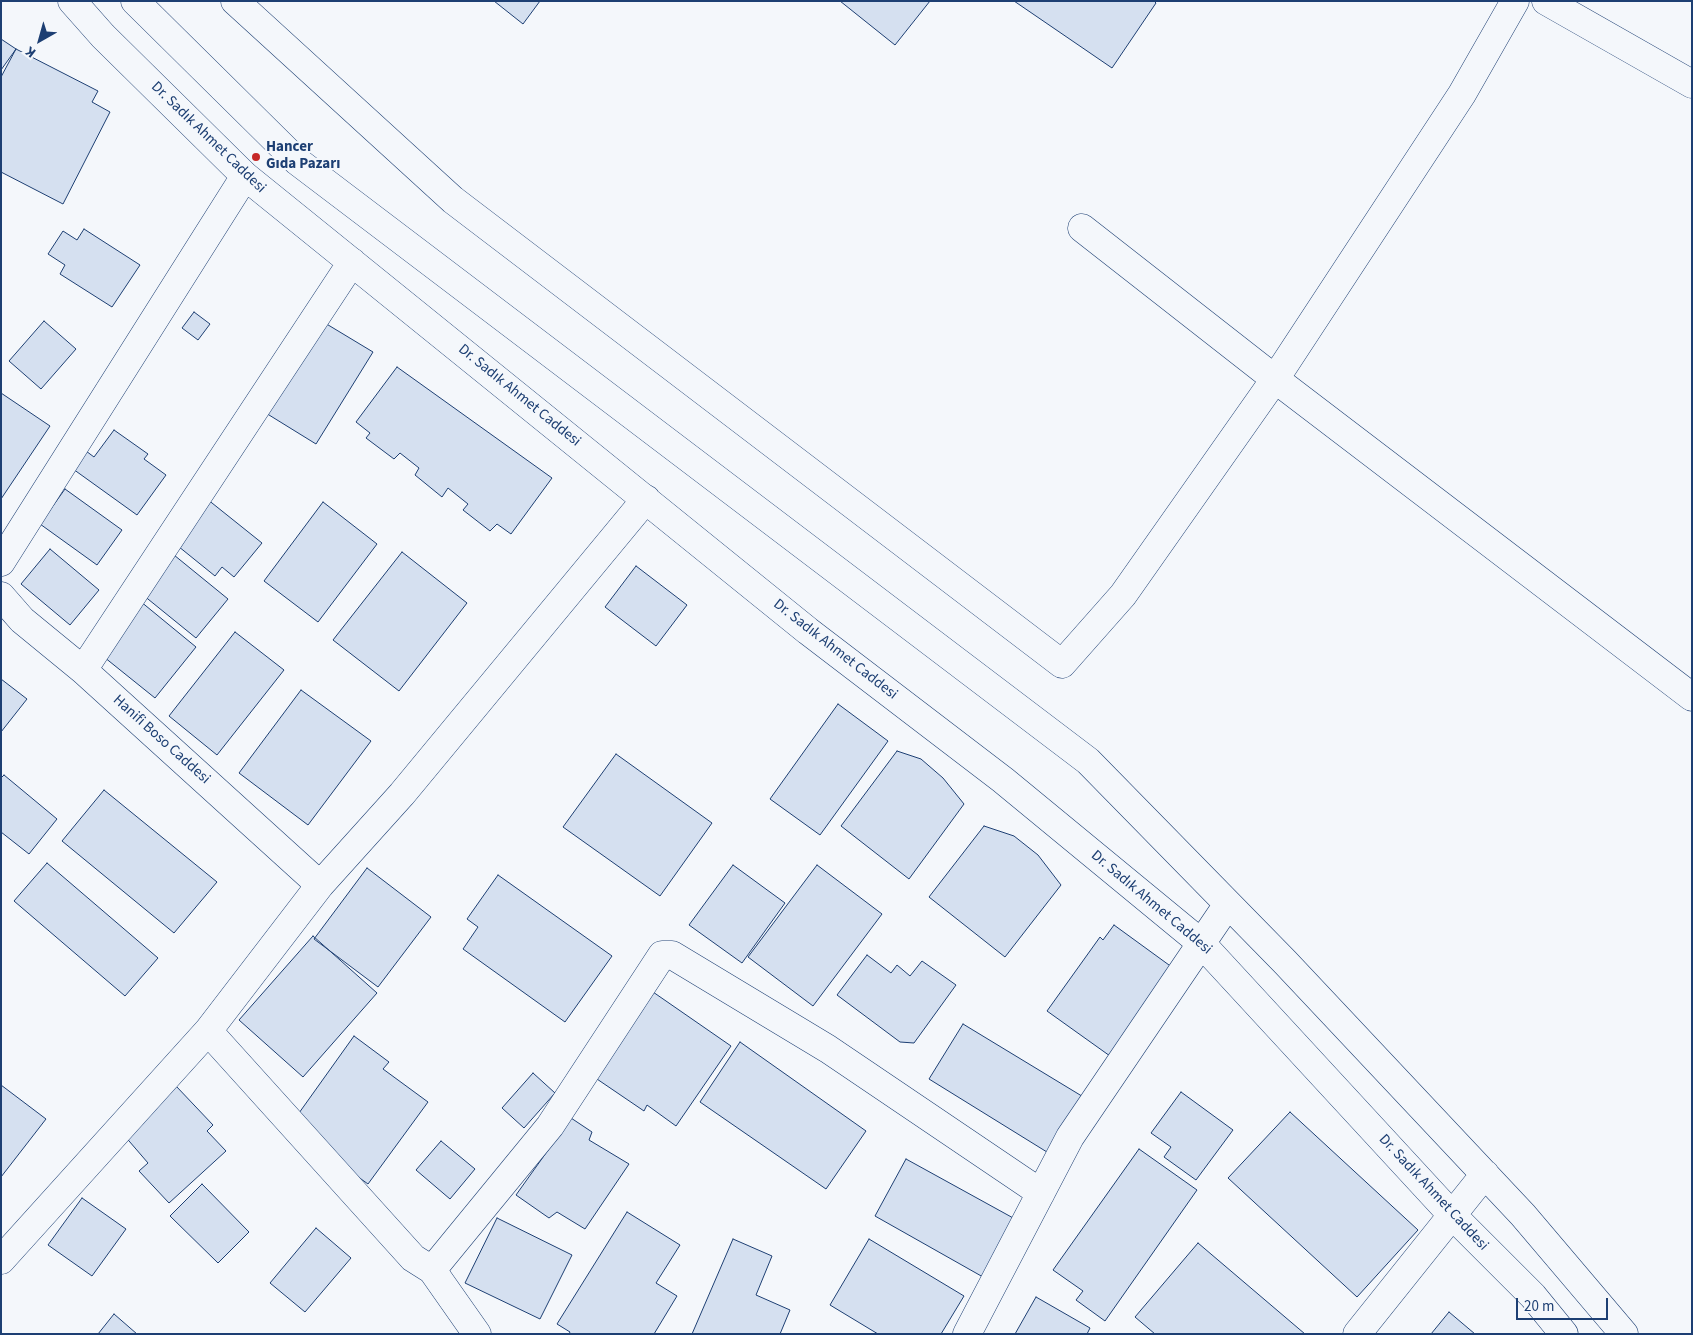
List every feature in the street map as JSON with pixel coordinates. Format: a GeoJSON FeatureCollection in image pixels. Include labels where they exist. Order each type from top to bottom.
{"type":"FeatureCollection","features":[{"type":"Feature","properties":{"kind":"street","name":"Dr. Sadık Ahmet Caddesi"},"geometry":{"type":"LineString","coordinates":[[72,1],[103,36],[245,176],[808,631],[1003,780],[1201,943],[1452,1215],[1533,1296],[1564,1334]]}},
{"type":"Feature","properties":{"kind":"street"},"geometry":{"type":"LineString","coordinates":[[135,1],[297,161],[1088,761],[1228,904],[1485,1174],[1523,1215],[1624,1334]]}},
{"type":"Feature","properties":{"kind":"street"},"geometry":{"type":"LineString","coordinates":[[235,1],[453,200],[1062,664],[1123,595],[1275,379],[1462,94],[1515,1]]}},
{"type":"Feature","properties":{"kind":"street"},"geometry":{"type":"LineString","coordinates":[[1546,1],[1692,84]]}},
{"type":"Feature","properties":{"kind":"street"},"geometry":{"type":"LineString","coordinates":[[1,562],[245,176]]}},
{"type":"Feature","properties":{"kind":"street"},"geometry":{"type":"LineString","coordinates":[[1082,228],[1275,379],[1692,697]]}},
{"type":"Feature","properties":{"kind":"street"},"geometry":{"type":"LineString","coordinates":[[83,670],[352,262]]}},
{"type":"Feature","properties":{"kind":"street"},"geometry":{"type":"LineString","coordinates":[[1,1260],[208,1031],[320,885],[402,794],[646,499]]}},
{"type":"Feature","properties":{"kind":"street","name":"Hanifi Boso Caddesi"},"geometry":{"type":"LineString","coordinates":[[1,596],[22,620],[83,670],[320,885]]}},
{"type":"Feature","properties":{"kind":"street"},"geometry":{"type":"LineString","coordinates":[[967,1334],[1070,1137],[1228,904]]}},
{"type":"Feature","properties":{"kind":"street"},"geometry":{"type":"LineString","coordinates":[[432,1270],[550,1126],[662,955],[672,955],[828,1049],[1041,1193]]}},
{"type":"Feature","properties":{"kind":"street"},"geometry":{"type":"LineString","coordinates":[[208,1031],[413,1258],[432,1270],[477,1334]]}},
{"type":"Feature","properties":{"kind":"street"},"geometry":{"type":"LineString","coordinates":[[1357,1334],[1485,1174]]}},
{"type":"Feature","properties":{"kind":"building"},"geometry":{"type":"Polygon","coordinates":[[[494,1],[540,1],[523,24],[494,1]]]}},
{"type":"Feature","properties":{"kind":"building"},"geometry":{"type":"Polygon","coordinates":[[[840,1],[930,1],[895,45],[840,1]]]}},
{"type":"Feature","properties":{"kind":"building"},"geometry":{"type":"Polygon","coordinates":[[[1014,1],[1154,1],[1156,3],[1112,68],[1014,1]]]}},
{"type":"Feature","properties":{"kind":"building"},"geometry":{"type":"Polygon","coordinates":[[[1,39],[16,49],[1,70],[1,39]]]}},
{"type":"Feature","properties":{"kind":"building"},"geometry":{"type":"Polygon","coordinates":[[[16,49],[98,91],[92,102],[110,112],[63,204],[1,172],[1,77],[16,49]]]}},
{"type":"Feature","properties":{"kind":"building"},"geometry":{"type":"Polygon","coordinates":[[[84,229],[140,265],[112,307],[60,274],[65,265],[48,254],[63,231],[77,240],[84,229]]]}},
{"type":"Feature","properties":{"kind":"building"},"geometry":{"type":"Polygon","coordinates":[[[305,311],[373,352],[316,444],[248,402],[305,311]]]}},
{"type":"Feature","properties":{"kind":"building"},"geometry":{"type":"Polygon","coordinates":[[[194,312],[210,324],[198,340],[182,328],[194,312]]]}},
{"type":"Feature","properties":{"kind":"building"},"geometry":{"type":"Polygon","coordinates":[[[44,321],[76,349],[41,389],[9,361],[44,321]]]}},
{"type":"Feature","properties":{"kind":"building"},"geometry":{"type":"Polygon","coordinates":[[[397,367],[552,478],[511,534],[497,524],[490,531],[463,510],[468,504],[448,488],[442,497],[415,475],[419,468],[400,453],[394,459],[366,438],[370,433],[356,422],[397,367]]]}},
{"type":"Feature","properties":{"kind":"building"},"geometry":{"type":"Polygon","coordinates":[[[1,393],[50,426],[1,499],[1,393]]]}},
{"type":"Feature","properties":{"kind":"building"},"geometry":{"type":"Polygon","coordinates":[[[114,430],[148,454],[144,459],[166,475],[137,515],[73,469],[86,451],[94,457],[114,430]]]}},
{"type":"Feature","properties":{"kind":"building"},"geometry":{"type":"Polygon","coordinates":[[[65,489],[122,530],[97,565],[40,524],[65,489]]]}},
{"type":"Feature","properties":{"kind":"building"},"geometry":{"type":"Polygon","coordinates":[[[202,495],[262,543],[234,577],[222,567],[215,576],[168,538],[202,495]]]}},
{"type":"Feature","properties":{"kind":"building"},"geometry":{"type":"Polygon","coordinates":[[[323,502],[377,544],[318,622],[264,581],[323,502]]]}},
{"type":"Feature","properties":{"kind":"building"},"geometry":{"type":"Polygon","coordinates":[[[50,549],[99,590],[70,625],[21,584],[50,549]]]}},
{"type":"Feature","properties":{"kind":"building"},"geometry":{"type":"Polygon","coordinates":[[[402,552],[467,603],[399,691],[333,640],[402,552]]]}},
{"type":"Feature","properties":{"kind":"building"},"geometry":{"type":"Polygon","coordinates":[[[174,555],[228,599],[196,638],[143,595],[174,555]]]}},
{"type":"Feature","properties":{"kind":"building"},"geometry":{"type":"Polygon","coordinates":[[[636,566],[687,605],[656,646],[605,607],[636,566]]]}},
{"type":"Feature","properties":{"kind":"building"},"geometry":{"type":"Polygon","coordinates":[[[140,601],[196,647],[155,698],[99,653],[140,601]]]}},
{"type":"Feature","properties":{"kind":"building"},"geometry":{"type":"Polygon","coordinates":[[[235,632],[284,670],[217,755],[169,716],[235,632]]]}},
{"type":"Feature","properties":{"kind":"building"},"geometry":{"type":"Polygon","coordinates":[[[1,679],[27,699],[1,732],[1,679]]]}},
{"type":"Feature","properties":{"kind":"building"},"geometry":{"type":"Polygon","coordinates":[[[301,690],[371,741],[308,825],[239,773],[301,690]]]}},
{"type":"Feature","properties":{"kind":"building"},"geometry":{"type":"Polygon","coordinates":[[[838,704],[888,741],[820,835],[770,799],[838,704]]]}},
{"type":"Feature","properties":{"kind":"building"},"geometry":{"type":"Polygon","coordinates":[[[897,751],[921,759],[943,778],[964,804],[909,879],[841,826],[897,751]]]}},
{"type":"Feature","properties":{"kind":"building"},"geometry":{"type":"Polygon","coordinates":[[[616,754],[712,823],[660,896],[563,827],[616,754]]]}},
{"type":"Feature","properties":{"kind":"building"},"geometry":{"type":"Polygon","coordinates":[[[4,775],[57,819],[29,854],[1,832],[1,778],[4,775]]]}},
{"type":"Feature","properties":{"kind":"building"},"geometry":{"type":"Polygon","coordinates":[[[104,790],[217,882],[174,933],[62,841],[104,790]]]}},
{"type":"Feature","properties":{"kind":"building"},"geometry":{"type":"Polygon","coordinates":[[[984,826],[1014,836],[1038,855],[1061,885],[1005,957],[929,897],[984,826]]]}},
{"type":"Feature","properties":{"kind":"building"},"geometry":{"type":"Polygon","coordinates":[[[47,863],[158,958],[125,996],[14,901],[47,863]]]}},
{"type":"Feature","properties":{"kind":"building"},"geometry":{"type":"Polygon","coordinates":[[[733,865],[785,903],[742,963],[689,925],[733,865]]]}},
{"type":"Feature","properties":{"kind":"building"},"geometry":{"type":"Polygon","coordinates":[[[817,865],[882,914],[813,1006],[748,957],[817,865]]]}},
{"type":"Feature","properties":{"kind":"building"},"geometry":{"type":"Polygon","coordinates":[[[367,868],[431,917],[378,987],[314,939],[367,868]]]}},
{"type":"Feature","properties":{"kind":"building"},"geometry":{"type":"Polygon","coordinates":[[[498,875],[612,956],[565,1022],[463,949],[478,927],[467,919],[498,875]]]}},
{"type":"Feature","properties":{"kind":"building"},"geometry":{"type":"Polygon","coordinates":[[[1114,925],[1180,973],[1117,1061],[1047,1011],[1100,937],[1103,940],[1114,925]]]}},
{"type":"Feature","properties":{"kind":"building"},"geometry":{"type":"Polygon","coordinates":[[[313,936],[377,993],[303,1077],[239,1020],[313,936]]]}},
{"type":"Feature","properties":{"kind":"building"},"geometry":{"type":"Polygon","coordinates":[[[867,955],[891,973],[897,965],[910,976],[922,961],[956,985],[914,1043],[900,1042],[837,995],[867,955]]]}},
{"type":"Feature","properties":{"kind":"building"},"geometry":{"type":"Polygon","coordinates":[[[653,992],[731,1046],[676,1126],[647,1105],[644,1111],[594,1077],[653,992]]]}},
{"type":"Feature","properties":{"kind":"building"},"geometry":{"type":"Polygon","coordinates":[[[963,1024],[1090,1101],[1055,1157],[929,1079],[963,1024]]]}},
{"type":"Feature","properties":{"kind":"building"},"geometry":{"type":"Polygon","coordinates":[[[354,1036],[389,1062],[383,1069],[428,1102],[368,1184],[289,1127],[354,1036]]]}},
{"type":"Feature","properties":{"kind":"building"},"geometry":{"type":"Polygon","coordinates":[[[740,1042],[866,1131],[826,1189],[700,1102],[740,1042]]]}},
{"type":"Feature","properties":{"kind":"building"},"geometry":{"type":"Polygon","coordinates":[[[533,1073],[555,1093],[524,1128],[502,1108],[533,1073]]]}},
{"type":"Feature","properties":{"kind":"building"},"geometry":{"type":"Polygon","coordinates":[[[1,1085],[46,1119],[1,1177],[1,1085]]]}},
{"type":"Feature","properties":{"kind":"building"},"geometry":{"type":"Polygon","coordinates":[[[176,1086],[213,1125],[207,1131],[226,1151],[169,1203],[139,1171],[148,1163],[123,1134],[176,1086]]]}},
{"type":"Feature","properties":{"kind":"building"},"geometry":{"type":"Polygon","coordinates":[[[1181,1092],[1233,1130],[1196,1180],[1164,1157],[1171,1147],[1151,1133],[1181,1092]]]}},
{"type":"Feature","properties":{"kind":"building"},"geometry":{"type":"Polygon","coordinates":[[[1290,1112],[1418,1230],[1357,1297],[1228,1178],[1290,1112]]]}},
{"type":"Feature","properties":{"kind":"building"},"geometry":{"type":"Polygon","coordinates":[[[571,1118],[592,1132],[589,1140],[629,1164],[585,1229],[557,1212],[549,1218],[516,1195],[571,1118]]]}},
{"type":"Feature","properties":{"kind":"building"},"geometry":{"type":"Polygon","coordinates":[[[441,1141],[475,1169],[450,1199],[416,1170],[441,1141]]]}},
{"type":"Feature","properties":{"kind":"building"},"geometry":{"type":"Polygon","coordinates":[[[1139,1149],[1197,1190],[1105,1321],[1076,1300],[1083,1291],[1053,1270],[1139,1149]]]}},
{"type":"Feature","properties":{"kind":"building"},"geometry":{"type":"Polygon","coordinates":[[[906,1159],[1015,1219],[983,1277],[875,1216],[906,1159]]]}},
{"type":"Feature","properties":{"kind":"building"},"geometry":{"type":"Polygon","coordinates":[[[202,1184],[249,1232],[218,1263],[170,1216],[202,1184]]]}},
{"type":"Feature","properties":{"kind":"building"},"geometry":{"type":"Polygon","coordinates":[[[82,1198],[126,1229],[92,1276],[48,1245],[82,1198]]]}},
{"type":"Feature","properties":{"kind":"building"},"geometry":{"type":"Polygon","coordinates":[[[627,1212],[680,1245],[656,1283],[677,1296],[654,1334],[569,1334],[570,1332],[557,1324],[627,1212]]]}},
{"type":"Feature","properties":{"kind":"building"},"geometry":{"type":"Polygon","coordinates":[[[497,1218],[572,1255],[540,1319],[465,1283],[497,1218]]]}},
{"type":"Feature","properties":{"kind":"building"},"geometry":{"type":"Polygon","coordinates":[[[316,1228],[351,1258],[305,1312],[270,1283],[316,1228]]]}},
{"type":"Feature","properties":{"kind":"building"},"geometry":{"type":"Polygon","coordinates":[[[733,1239],[772,1256],[756,1295],[790,1310],[780,1334],[692,1334],[733,1239]]]}},
{"type":"Feature","properties":{"kind":"building"},"geometry":{"type":"Polygon","coordinates":[[[869,1239],[964,1296],[941,1334],[878,1334],[830,1305],[869,1239]]]}},
{"type":"Feature","properties":{"kind":"building"},"geometry":{"type":"Polygon","coordinates":[[[1198,1243],[1305,1334],[1155,1334],[1135,1317],[1198,1243]]]}},
{"type":"Feature","properties":{"kind":"building"},"geometry":{"type":"Polygon","coordinates":[[[1036,1297],[1090,1328],[1087,1334],[1015,1334],[1036,1297]]]}},
{"type":"Feature","properties":{"kind":"building"},"geometry":{"type":"Polygon","coordinates":[[[1449,1312],[1475,1334],[1431,1334],[1449,1312]]]}},
{"type":"Feature","properties":{"kind":"building"},"geometry":{"type":"Polygon","coordinates":[[[114,1314],[137,1334],[98,1334],[114,1314]]]}},
{"type":"Feature","properties":{"kind":"place","name":"Hancer Gıda Pazarı"},"geometry":{"type":"Point","coordinates":[256,157]}}]}
